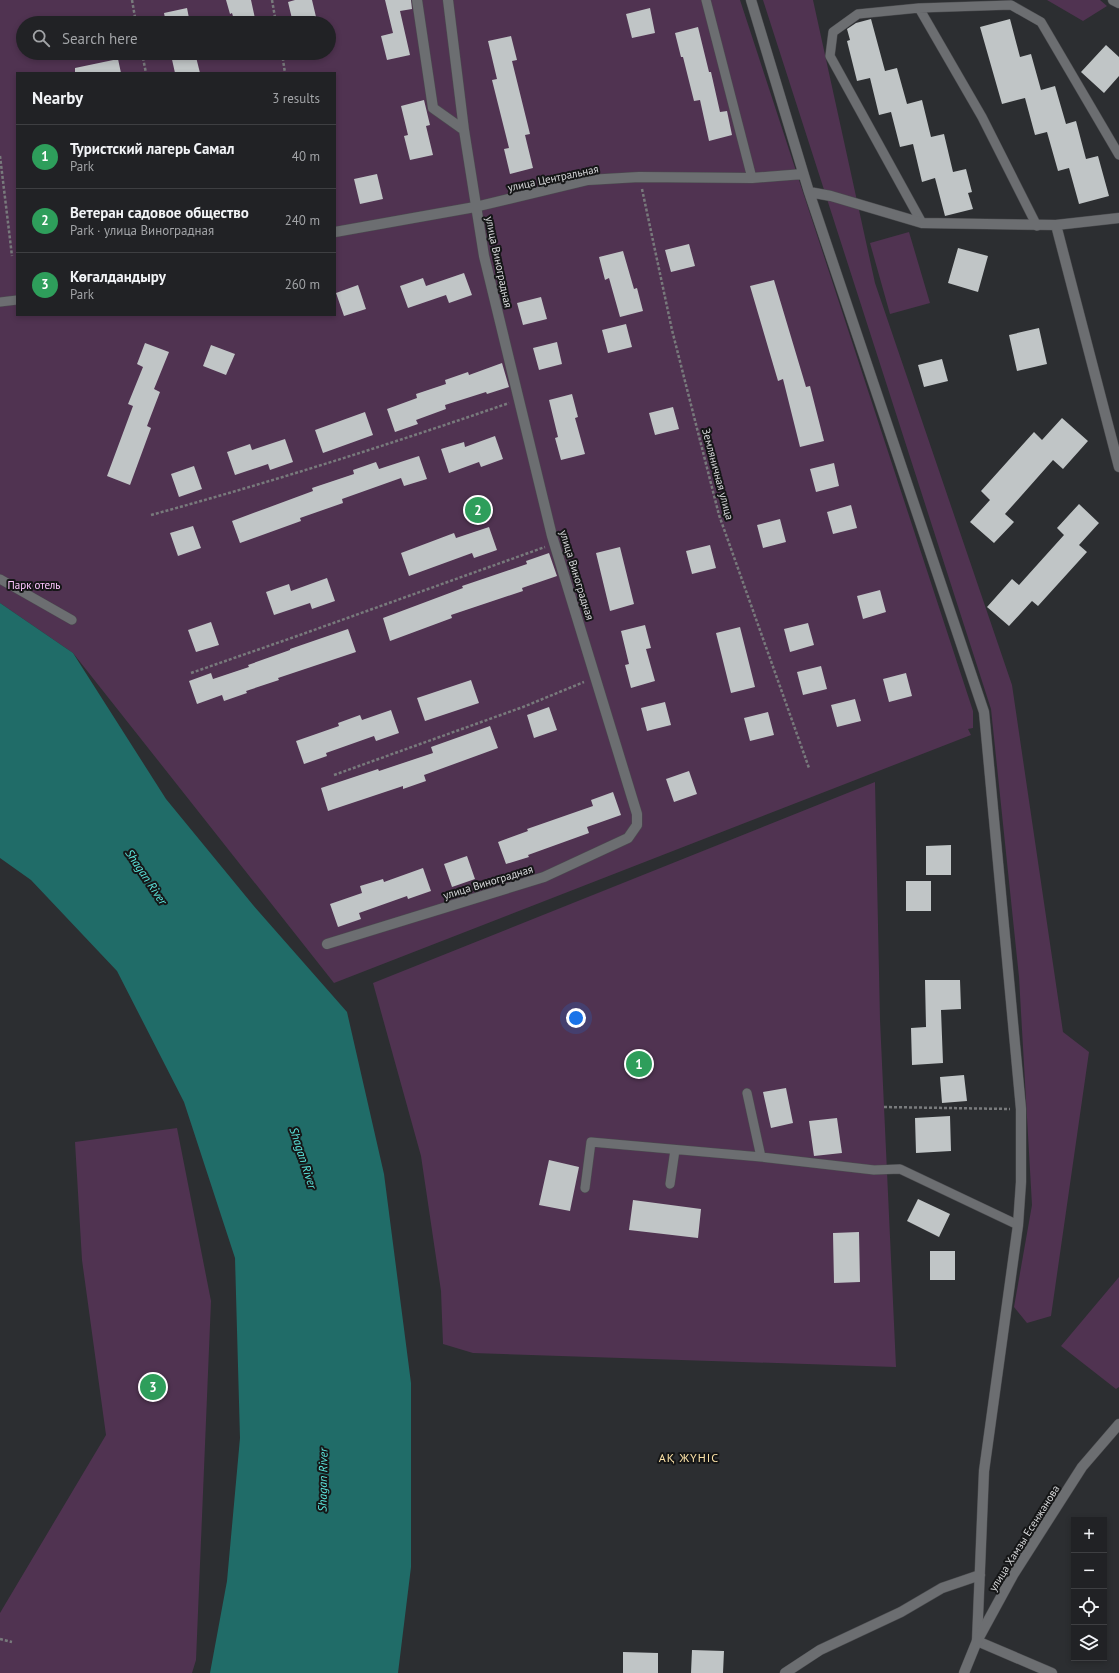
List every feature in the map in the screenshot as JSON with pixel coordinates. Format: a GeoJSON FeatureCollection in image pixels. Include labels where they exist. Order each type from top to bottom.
{"type":"FeatureCollection","features":[{"type":"Feature","properties":{"kind":"street"},"geometry":{"type":"LineString","coordinates":[[417,0],[433,108],[464,130]]}},
{"type":"Feature","properties":{"kind":"street","name":"улица Виноградная"},"geometry":{"type":"LineString","coordinates":[[327,944],[544,877],[628,838],[637,825],[637,814],[554,544],[484,256],[475,207],[464,130],[448,0]]}},
{"type":"Feature","properties":{"kind":"street"},"geometry":{"type":"LineString","coordinates":[[751,0],[803,174],[984,712],[1020,1109],[1021,1182],[1018,1225],[984,1472],[977,1640],[1052,1673]]}},
{"type":"Feature","properties":{"kind":"street"},"geometry":{"type":"LineString","coordinates":[[1113,0],[1119,4]]}},
{"type":"Feature","properties":{"kind":"street","name":"улица Центральная"},"geometry":{"type":"LineString","coordinates":[[336,232],[475,207],[588,180],[639,177],[752,178],[803,174]]}},
{"type":"Feature","properties":{"kind":"street"},"geometry":{"type":"LineString","coordinates":[[809,192],[831,196],[922,223],[1036,226],[1119,218]]}},
{"type":"Feature","properties":{"kind":"street"},"geometry":{"type":"LineString","coordinates":[[1056,225],[1119,468]]}},
{"type":"Feature","properties":{"kind":"street","name":"улица Хамзы Есенжанова"},"geometry":{"type":"LineString","coordinates":[[964,1673],[977,1640],[1013,1575],[1082,1467],[1119,1424]]}},
{"type":"Feature","properties":{"kind":"street"},"geometry":{"type":"LineString","coordinates":[[785,1673],[820,1650],[901,1612],[942,1588],[980,1575]]}},
{"type":"Feature","properties":{"kind":"lane"},"geometry":{"type":"LineString","coordinates":[[706,0],[752,178]]}},
{"type":"Feature","properties":{"kind":"lane"},"geometry":{"type":"LineString","coordinates":[[922,223],[830,56],[833,32],[858,14],[919,8],[1011,5],[1041,22],[1119,155]]}},
{"type":"Feature","properties":{"kind":"lane"},"geometry":{"type":"LineString","coordinates":[[919,8],[982,117],[1036,226]]}},
{"type":"Feature","properties":{"kind":"lane"},"geometry":{"type":"LineString","coordinates":[[0,302],[16,300]]}},
{"type":"Feature","properties":{"kind":"lane"},"geometry":{"type":"LineString","coordinates":[[0,580],[72,620]]}},
{"type":"Feature","properties":{"kind":"lane"},"geometry":{"type":"LineString","coordinates":[[746,1093],[761,1157]]}},
{"type":"Feature","properties":{"kind":"lane"},"geometry":{"type":"LineString","coordinates":[[585,1188],[591,1142],[761,1157],[874,1170],[900,1169],[1018,1225]]}},
{"type":"Feature","properties":{"kind":"lane"},"geometry":{"type":"LineString","coordinates":[[670,1184],[675,1150]]}},
{"type":"Feature","properties":{"kind":"path"},"geometry":{"type":"LineString","coordinates":[[132,0],[135,16]]}},
{"type":"Feature","properties":{"kind":"path"},"geometry":{"type":"LineString","coordinates":[[272,0],[275,16]]}},
{"type":"Feature","properties":{"kind":"path"},"geometry":{"type":"LineString","coordinates":[[143,60],[146,72]]}},
{"type":"Feature","properties":{"kind":"path"},"geometry":{"type":"LineString","coordinates":[[283,60],[285,72]]}},
{"type":"Feature","properties":{"kind":"path"},"geometry":{"type":"LineString","coordinates":[[0,156],[12,256]]}},
{"type":"Feature","properties":{"kind":"path","name":"Земляничная улица"},"geometry":{"type":"LineString","coordinates":[[639,177],[672,330],[720,515],[809,768]]}},
{"type":"Feature","properties":{"kind":"path"},"geometry":{"type":"LineString","coordinates":[[151,515],[235,492],[419,435],[519,399]]}},
{"type":"Feature","properties":{"kind":"path"},"geometry":{"type":"LineString","coordinates":[[191,673],[554,544]]}},
{"type":"Feature","properties":{"kind":"path"},"geometry":{"type":"LineString","coordinates":[[334,775],[522,707],[596,677]]}},
{"type":"Feature","properties":{"kind":"path"},"geometry":{"type":"LineString","coordinates":[[884,1107],[1020,1109]]}},
{"type":"Feature","properties":{"kind":"path"},"geometry":{"type":"LineString","coordinates":[[0,1639],[12,1642]]}},
{"type":"Feature","properties":{"kind":"green space","name":"Парк отель"},"geometry":{"type":"Polygon","coordinates":[[[0,0],[740,0],[973,711],[973,728],[968,729],[971,735],[334,983],[73,653],[0,603],[0,0]]]}},
{"type":"Feature","properties":{"kind":"green space"},"geometry":{"type":"Polygon","coordinates":[[[763,0],[813,0],[875,283],[1012,685],[1063,1032],[1089,1052],[1051,1316],[1027,1323],[1014,1307],[1032,1205],[1019,977],[991,709],[763,0]]]}},
{"type":"Feature","properties":{"kind":"green space"},"geometry":{"type":"Polygon","coordinates":[[[1047,0],[1100,0],[1107,6],[1083,21],[1047,0]]]}},
{"type":"Feature","properties":{"kind":"green space"},"geometry":{"type":"Polygon","coordinates":[[[909,232],[930,303],[890,314],[870,243],[909,232]]]}},
{"type":"Feature","properties":{"kind":"green space"},"geometry":{"type":"Polygon","coordinates":[[[875,782],[880,1020],[896,1367],[473,1353],[443,1344],[441,1291],[421,1156],[373,983],[875,782]]]}},
{"type":"Feature","properties":{"kind":"green space"},"geometry":{"type":"Polygon","coordinates":[[[177,1128],[211,1301],[196,1660],[192,1673],[0,1673],[0,1613],[106,1435],[82,1260],[75,1142],[177,1128]]]}},
{"type":"Feature","properties":{"kind":"green space"},"geometry":{"type":"Polygon","coordinates":[[[1119,1277],[1119,1387],[1116,1389],[1061,1346],[1119,1277]]]}},
{"type":"Feature","properties":{"kind":"water","name":"Shagan River"},"geometry":{"type":"Polygon","coordinates":[[[0,603],[73,653],[166,799],[253,905],[347,1012],[384,1174],[411,1383],[411,1567],[398,1673],[210,1673],[227,1581],[240,1438],[235,1258],[184,1102],[117,971],[31,880],[0,858],[0,603]]]}},
{"type":"Feature","properties":{"kind":"building"},"geometry":{"type":"Polygon","coordinates":[[[226,0],[251,0],[254,16],[233,16],[232,13],[230,14],[226,0]]]}},
{"type":"Feature","properties":{"kind":"building"},"geometry":{"type":"Polygon","coordinates":[[[295,0],[312,0],[316,16],[291,16],[288,2],[295,0]]]}},
{"type":"Feature","properties":{"kind":"building"},"geometry":{"type":"Polygon","coordinates":[[[385,0],[411,0],[412,9],[400,11],[410,55],[387,60],[381,36],[393,33],[385,0]]]}},
{"type":"Feature","properties":{"kind":"building"},"geometry":{"type":"Polygon","coordinates":[[[187,8],[189,16],[165,16],[164,13],[187,8]]]}},
{"type":"Feature","properties":{"kind":"building"},"geometry":{"type":"Polygon","coordinates":[[[650,8],[655,33],[632,38],[626,14],[650,8]]]}},
{"type":"Feature","properties":{"kind":"building"},"geometry":{"type":"Polygon","coordinates":[[[871,19],[885,71],[897,68],[907,104],[922,100],[931,137],[944,134],[953,172],[966,169],[972,192],[968,193],[973,209],[945,216],[935,178],[922,182],[913,144],[900,147],[891,112],[879,115],[870,78],[857,81],[847,41],[850,40],[847,29],[856,23],[871,19]]]}},
{"type":"Feature","properties":{"kind":"building"},"geometry":{"type":"Polygon","coordinates":[[[1010,19],[1020,57],[1031,54],[1041,90],[1055,86],[1066,124],[1076,121],[1086,159],[1098,156],[1109,196],[1079,204],[1069,168],[1058,171],[1047,132],[1035,135],[1025,98],[1002,104],[980,27],[1010,19]]]}},
{"type":"Feature","properties":{"kind":"building"},"geometry":{"type":"Polygon","coordinates":[[[698,27],[709,72],[711,72],[720,112],[727,111],[732,135],[709,141],[700,100],[694,101],[683,57],[681,57],[675,33],[698,27]]]}},
{"type":"Feature","properties":{"kind":"building"},"geometry":{"type":"Polygon","coordinates":[[[511,36],[517,60],[512,61],[530,134],[525,135],[533,168],[510,174],[504,149],[509,148],[492,80],[497,79],[488,41],[511,36]]]}},
{"type":"Feature","properties":{"kind":"building"},"geometry":{"type":"Polygon","coordinates":[[[1106,45],[1119,57],[1119,76],[1104,93],[1081,72],[1106,45]]]}},
{"type":"Feature","properties":{"kind":"building"},"geometry":{"type":"Polygon","coordinates":[[[118,60],[121,72],[75,72],[75,68],[118,60]]]}},
{"type":"Feature","properties":{"kind":"building"},"geometry":{"type":"Polygon","coordinates":[[[172,60],[197,60],[200,72],[175,72],[172,60]]]}},
{"type":"Feature","properties":{"kind":"building"},"geometry":{"type":"Polygon","coordinates":[[[424,100],[430,125],[426,126],[433,155],[410,160],[404,136],[408,135],[401,106],[424,100]]]}},
{"type":"Feature","properties":{"kind":"building"},"geometry":{"type":"Polygon","coordinates":[[[377,174],[383,199],[360,204],[354,179],[377,174]]]}},
{"type":"Feature","properties":{"kind":"building"},"geometry":{"type":"Polygon","coordinates":[[[689,244],[695,266],[671,272],[665,250],[689,244]]]}},
{"type":"Feature","properties":{"kind":"building"},"geometry":{"type":"Polygon","coordinates":[[[958,248],[988,256],[978,292],[948,283],[958,248]]]}},
{"type":"Feature","properties":{"kind":"building"},"geometry":{"type":"Polygon","coordinates":[[[623,251],[634,289],[637,288],[643,311],[620,317],[609,278],[605,280],[599,257],[623,251]]]}},
{"type":"Feature","properties":{"kind":"building"},"geometry":{"type":"Polygon","coordinates":[[[464,273],[472,295],[449,303],[446,295],[408,308],[400,286],[423,278],[426,286],[464,273]]]}},
{"type":"Feature","properties":{"kind":"building"},"geometry":{"type":"Polygon","coordinates":[[[774,280],[806,387],[810,386],[824,441],[800,447],[783,379],[778,381],[750,286],[774,280]]]}},
{"type":"Feature","properties":{"kind":"building"},"geometry":{"type":"Polygon","coordinates":[[[358,285],[366,309],[344,316],[336,293],[358,285]]]}},
{"type":"Feature","properties":{"kind":"building"},"geometry":{"type":"Polygon","coordinates":[[[541,297],[547,319],[523,325],[517,303],[541,297]]]}},
{"type":"Feature","properties":{"kind":"building"},"geometry":{"type":"Polygon","coordinates":[[[626,324],[632,347],[608,353],[602,330],[626,324]]]}},
{"type":"Feature","properties":{"kind":"building"},"geometry":{"type":"Polygon","coordinates":[[[1039,328],[1047,364],[1017,371],[1009,335],[1039,328]]]}},
{"type":"Feature","properties":{"kind":"building"},"geometry":{"type":"Polygon","coordinates":[[[557,342],[562,364],[539,370],[533,348],[557,342]]]}},
{"type":"Feature","properties":{"kind":"building"},"geometry":{"type":"Polygon","coordinates":[[[145,343],[169,352],[154,389],[160,392],[147,426],[151,428],[130,485],[107,476],[133,406],[128,404],[143,367],[137,364],[145,343]]]}},
{"type":"Feature","properties":{"kind":"building"},"geometry":{"type":"Polygon","coordinates":[[[211,345],[235,354],[226,375],[203,366],[211,345]]]}},
{"type":"Feature","properties":{"kind":"building"},"geometry":{"type":"Polygon","coordinates":[[[942,359],[948,381],[924,387],[918,365],[942,359]]]}},
{"type":"Feature","properties":{"kind":"building"},"geometry":{"type":"Polygon","coordinates":[[[502,363],[509,387],[487,394],[486,392],[445,405],[446,409],[416,420],[418,424],[395,432],[387,409],[417,398],[416,394],[446,384],[445,380],[468,372],[469,375],[502,363]]]}},
{"type":"Feature","properties":{"kind":"building"},"geometry":{"type":"Polygon","coordinates":[[[572,394],[578,417],[575,418],[585,454],[561,460],[555,438],[558,437],[549,400],[572,394]]]}},
{"type":"Feature","properties":{"kind":"building"},"geometry":{"type":"Polygon","coordinates":[[[673,407],[679,429],[655,435],[649,413],[673,407]]]}},
{"type":"Feature","properties":{"kind":"building"},"geometry":{"type":"Polygon","coordinates":[[[365,412],[373,435],[323,453],[315,430],[365,412]]]}},
{"type":"Feature","properties":{"kind":"building"},"geometry":{"type":"Polygon","coordinates":[[[1062,418],[1088,441],[1063,469],[1053,460],[1005,514],[1014,522],[994,543],[970,522],[990,500],[981,491],[1034,432],[1042,440],[1062,418]]]}},
{"type":"Feature","properties":{"kind":"building"},"geometry":{"type":"Polygon","coordinates":[[[495,436],[503,459],[481,467],[479,462],[449,473],[441,449],[464,442],[465,447],[495,436]]]}},
{"type":"Feature","properties":{"kind":"building"},"geometry":{"type":"Polygon","coordinates":[[[285,439],[293,462],[270,470],[268,464],[235,475],[227,452],[250,444],[252,450],[285,439]]]}},
{"type":"Feature","properties":{"kind":"building"},"geometry":{"type":"Polygon","coordinates":[[[419,456],[427,479],[404,486],[401,478],[342,499],[343,503],[300,518],[301,521],[240,543],[232,521],[313,491],[312,488],[354,474],[353,470],[376,462],[379,469],[419,456]]]}},
{"type":"Feature","properties":{"kind":"building"},"geometry":{"type":"Polygon","coordinates":[[[834,463],[839,486],[816,492],[810,469],[834,463]]]}},
{"type":"Feature","properties":{"kind":"building"},"geometry":{"type":"Polygon","coordinates":[[[194,466],[202,489],[179,497],[171,474],[194,466]]]}},
{"type":"Feature","properties":{"kind":"building"},"geometry":{"type":"Polygon","coordinates":[[[1079,504],[1099,523],[1079,545],[1087,552],[1038,606],[1032,601],[1009,626],[987,607],[1012,579],[1019,585],[1064,535],[1057,528],[1079,504]]]}},
{"type":"Feature","properties":{"kind":"building"},"geometry":{"type":"Polygon","coordinates":[[[851,505],[857,528],[833,534],[827,512],[851,505]]]}},
{"type":"Feature","properties":{"kind":"building"},"geometry":{"type":"Polygon","coordinates":[[[780,519],[786,542],[763,548],[757,525],[780,519]]]}},
{"type":"Feature","properties":{"kind":"building"},"geometry":{"type":"Polygon","coordinates":[[[193,526],[201,548],[178,556],[170,533],[193,526]]]}},
{"type":"Feature","properties":{"kind":"building"},"geometry":{"type":"Polygon","coordinates":[[[489,527],[497,550],[474,558],[472,553],[409,576],[401,553],[454,533],[456,538],[489,527]]]}},
{"type":"Feature","properties":{"kind":"building"},"geometry":{"type":"Polygon","coordinates":[[[710,545],[716,568],[692,574],[686,551],[710,545]]]}},
{"type":"Feature","properties":{"kind":"building"},"geometry":{"type":"Polygon","coordinates":[[[620,547],[634,604],[610,611],[596,553],[620,547]]]}},
{"type":"Feature","properties":{"kind":"building"},"geometry":{"type":"Polygon","coordinates":[[[549,553],[557,576],[522,588],[523,591],[451,615],[452,618],[390,641],[383,618],[463,588],[462,586],[527,564],[526,561],[549,553]]]}},
{"type":"Feature","properties":{"kind":"building"},"geometry":{"type":"Polygon","coordinates":[[[327,578],[335,601],[312,609],[310,603],[274,615],[266,592],[289,584],[291,591],[327,578]]]}},
{"type":"Feature","properties":{"kind":"building"},"geometry":{"type":"Polygon","coordinates":[[[880,590],[886,612],[863,619],[857,596],[880,590]]]}},
{"type":"Feature","properties":{"kind":"building"},"geometry":{"type":"Polygon","coordinates":[[[211,622],[219,645],[196,652],[188,630],[211,622]]]}},
{"type":"Feature","properties":{"kind":"building"},"geometry":{"type":"Polygon","coordinates":[[[808,623],[814,645],[790,652],[784,629],[808,623]]]}},
{"type":"Feature","properties":{"kind":"building"},"geometry":{"type":"Polygon","coordinates":[[[645,625],[651,648],[646,649],[655,681],[631,688],[625,665],[629,664],[621,631],[645,625]]]}},
{"type":"Feature","properties":{"kind":"building"},"geometry":{"type":"Polygon","coordinates":[[[740,627],[755,687],[731,693],[716,633],[740,627]]]}},
{"type":"Feature","properties":{"kind":"building"},"geometry":{"type":"Polygon","coordinates":[[[348,629],[356,652],[278,678],[279,680],[246,691],[247,693],[224,701],[222,695],[197,704],[189,681],[211,673],[213,679],[249,667],[248,665],[290,649],[348,629]]]}},
{"type":"Feature","properties":{"kind":"building"},"geometry":{"type":"Polygon","coordinates":[[[821,666],[827,689],[803,695],[797,672],[821,666]]]}},
{"type":"Feature","properties":{"kind":"building"},"geometry":{"type":"Polygon","coordinates":[[[906,673],[912,696],[889,702],[883,679],[906,673]]]}},
{"type":"Feature","properties":{"kind":"building"},"geometry":{"type":"Polygon","coordinates":[[[471,680],[479,703],[425,721],[417,698],[471,680]]]}},
{"type":"Feature","properties":{"kind":"building"},"geometry":{"type":"Polygon","coordinates":[[[855,699],[861,721],[837,727],[831,705],[855,699]]]}},
{"type":"Feature","properties":{"kind":"building"},"geometry":{"type":"Polygon","coordinates":[[[665,702],[671,725],[647,731],[641,708],[665,702]]]}},
{"type":"Feature","properties":{"kind":"building"},"geometry":{"type":"Polygon","coordinates":[[[549,707],[557,730],[534,738],[527,715],[549,707]]]}},
{"type":"Feature","properties":{"kind":"building"},"geometry":{"type":"Polygon","coordinates":[[[391,710],[399,733],[376,741],[374,736],[326,753],[327,756],[304,764],[296,741],[339,726],[338,723],[360,715],[362,720],[391,710]]]}},
{"type":"Feature","properties":{"kind":"building"},"geometry":{"type":"Polygon","coordinates":[[[768,712],[774,735],[750,741],[744,718],[768,712]]]}},
{"type":"Feature","properties":{"kind":"building"},"geometry":{"type":"Polygon","coordinates":[[[490,726],[498,748],[424,775],[426,781],[403,789],[403,786],[328,811],[321,788],[433,753],[431,747],[490,726]]]}},
{"type":"Feature","properties":{"kind":"building"},"geometry":{"type":"Polygon","coordinates":[[[689,771],[697,794],[674,802],[666,779],[689,771]]]}},
{"type":"Feature","properties":{"kind":"building"},"geometry":{"type":"Polygon","coordinates":[[[613,792],[621,815],[587,827],[589,833],[528,855],[529,857],[506,864],[498,842],[528,831],[527,829],[593,806],[591,800],[613,792]]]}},
{"type":"Feature","properties":{"kind":"building"},"geometry":{"type":"Polygon","coordinates":[[[951,845],[951,875],[926,875],[926,846],[951,845]]]}},
{"type":"Feature","properties":{"kind":"building"},"geometry":{"type":"Polygon","coordinates":[[[467,856],[475,879],[452,887],[444,864],[467,856]]]}},
{"type":"Feature","properties":{"kind":"building"},"geometry":{"type":"Polygon","coordinates":[[[423,868],[431,891],[408,899],[407,896],[359,913],[361,919],[338,927],[330,904],[362,893],[360,886],[383,879],[384,882],[423,868]]]}},
{"type":"Feature","properties":{"kind":"building"},"geometry":{"type":"Polygon","coordinates":[[[906,881],[931,881],[931,911],[906,911],[906,881]]]}},
{"type":"Feature","properties":{"kind":"building"},"geometry":{"type":"Polygon","coordinates":[[[925,980],[960,980],[961,1009],[941,1010],[943,1063],[912,1065],[911,1028],[926,1027],[925,980]]]}},
{"type":"Feature","properties":{"kind":"building"},"geometry":{"type":"Polygon","coordinates":[[[964,1075],[967,1101],[942,1103],[940,1077],[964,1075]]]}},
{"type":"Feature","properties":{"kind":"building"},"geometry":{"type":"Polygon","coordinates":[[[786,1088],[793,1123],[771,1128],[763,1092],[786,1088]]]}},
{"type":"Feature","properties":{"kind":"building"},"geometry":{"type":"Polygon","coordinates":[[[950,1116],[951,1151],[916,1153],[915,1118],[950,1116]]]}},
{"type":"Feature","properties":{"kind":"building"},"geometry":{"type":"Polygon","coordinates":[[[837,1118],[842,1153],[814,1156],[809,1121],[837,1118]]]}},
{"type":"Feature","properties":{"kind":"building"},"geometry":{"type":"Polygon","coordinates":[[[549,1160],[579,1167],[570,1211],[539,1205],[549,1160]]]}},
{"type":"Feature","properties":{"kind":"building"},"geometry":{"type":"Polygon","coordinates":[[[918,1199],[950,1214],[939,1237],[907,1221],[918,1199]]]}},
{"type":"Feature","properties":{"kind":"building"},"geometry":{"type":"Polygon","coordinates":[[[633,1200],[701,1209],[698,1238],[629,1230],[633,1200]]]}},
{"type":"Feature","properties":{"kind":"building"},"geometry":{"type":"Polygon","coordinates":[[[859,1232],[860,1282],[834,1283],[833,1233],[859,1232]]]}},
{"type":"Feature","properties":{"kind":"building"},"geometry":{"type":"Polygon","coordinates":[[[930,1251],[955,1251],[955,1280],[930,1280],[930,1251]]]}},
{"type":"Feature","properties":{"kind":"building"},"geometry":{"type":"Polygon","coordinates":[[[692,1650],[724,1651],[723,1673],[691,1673],[692,1650]]]}},
{"type":"Feature","properties":{"kind":"building"},"geometry":{"type":"Polygon","coordinates":[[[623,1652],[658,1653],[658,1673],[623,1673],[623,1652]]]}},
{"type":"Feature","properties":{"kind":"place","name":"Ветеран садовое общество"},"geometry":{"type":"Point","coordinates":[478,510]}},
{"type":"Feature","properties":{"kind":"place","name":"Туристский лагерь Самал"},"geometry":{"type":"Point","coordinates":[639,1064]}},
{"type":"Feature","properties":{"kind":"place","name":"Көгалдандыру"},"geometry":{"type":"Point","coordinates":[153,1387]}},
{"type":"Feature","properties":{"kind":"district","name":"АҚ ЖҮНІС"},"geometry":{"type":"Point","coordinates":[689,1458]}}]}
